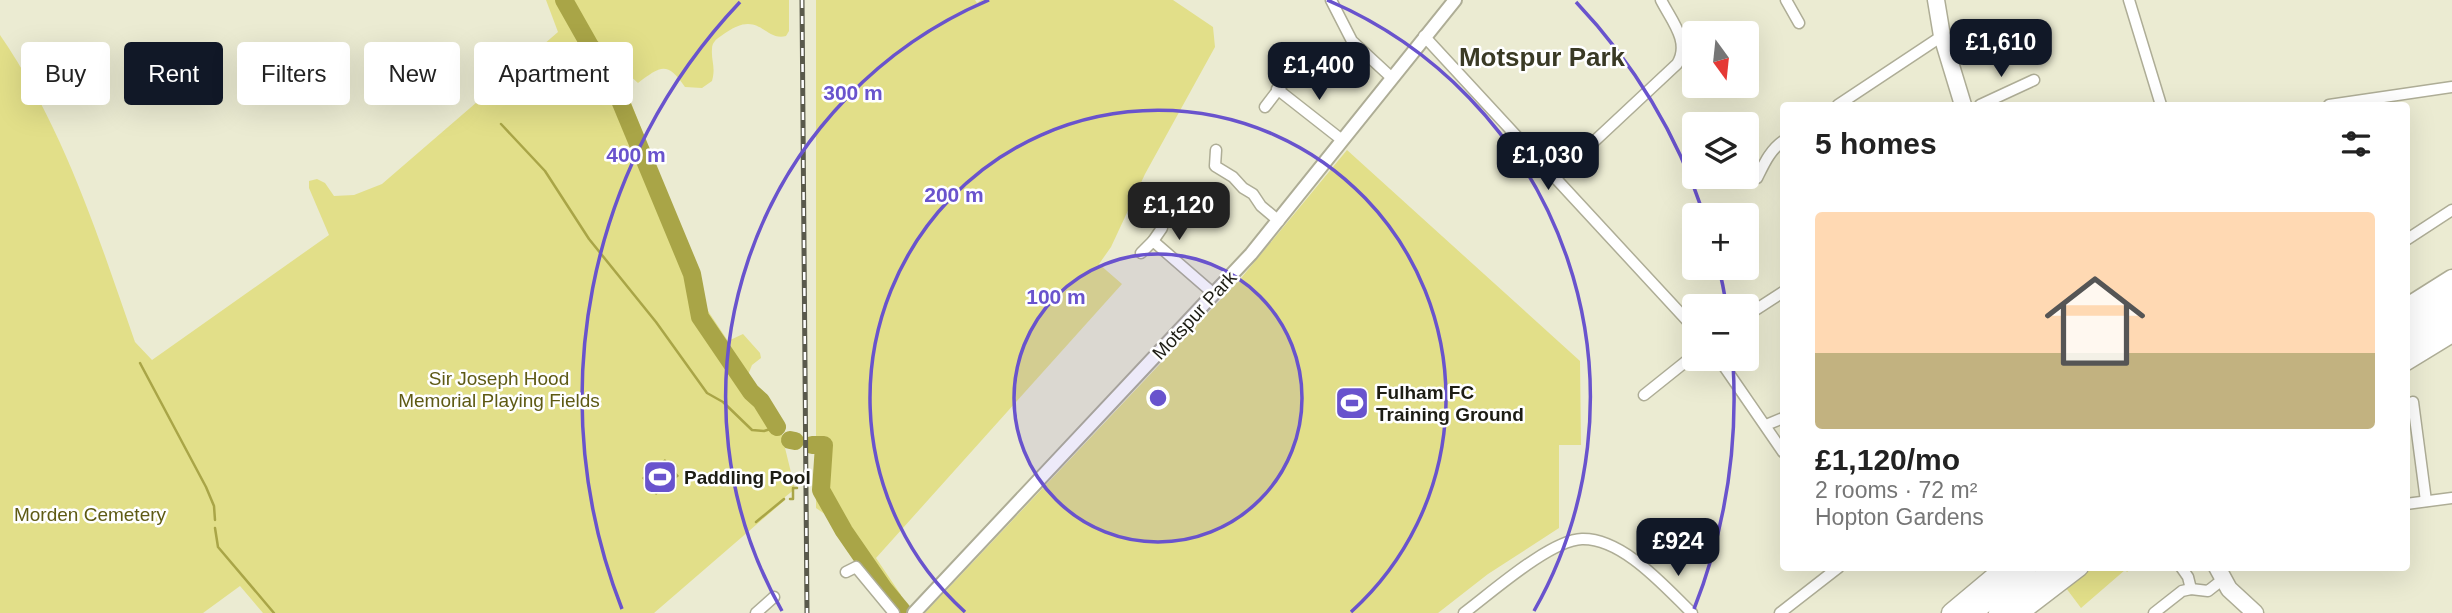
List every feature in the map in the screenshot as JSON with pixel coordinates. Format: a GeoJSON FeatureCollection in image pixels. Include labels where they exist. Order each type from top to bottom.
{"type":"FeatureCollection","features":[{"type":"Feature","properties":{"kind":"highway"},"geometry":{"type":"LineString","coordinates":[[2410,305],[2452,279]]}},
{"type":"Feature","properties":{"kind":"highway"},"geometry":{"type":"LineString","coordinates":[[2410,322],[2452,296]]}},
{"type":"Feature","properties":{"kind":"highway"},"geometry":{"type":"LineString","coordinates":[[2410,341],[2452,315]]}},
{"type":"Feature","properties":{"kind":"highway"},"geometry":{"type":"LineString","coordinates":[[2410,359],[2452,333]]}},
{"type":"Feature","properties":{"kind":"highway"},"geometry":{"type":"LineString","coordinates":[[1951,613],[2001,571]]}},
{"type":"Feature","properties":{"kind":"highway"},"geometry":{"type":"LineString","coordinates":[[1973,613],[2023,571]]}},
{"type":"Feature","properties":{"kind":"highway"},"geometry":{"type":"LineString","coordinates":[[1998,613],[2050,571]]}},
{"type":"Feature","properties":{"kind":"highway"},"geometry":{"type":"LineString","coordinates":[[2020,613],[2074,571]]}},
{"type":"Feature","properties":{"kind":"main road"},"geometry":{"type":"LineString","coordinates":[[1936,0],[1942,36],[1962,102]]}},
{"type":"Feature","properties":{"kind":"main road"},"geometry":{"type":"LineString","coordinates":[[2221,571],[2233,594],[2255,613]]}},
{"type":"Feature","properties":{"kind":"street"},"geometry":{"type":"LineString","coordinates":[[1331,0],[1352,41],[1392,78]]}},
{"type":"Feature","properties":{"kind":"street","name":"Motspur Park"},"geometry":{"type":"LineString","coordinates":[[914,613],[1214,294],[1279,221],[1455,0]]}},
{"type":"Feature","properties":{"kind":"street"},"geometry":{"type":"LineString","coordinates":[[1555,178],[1682,57],[1684,49],[1681,39],[1661,0]]}},
{"type":"Feature","properties":{"kind":"street"},"geometry":{"type":"LineString","coordinates":[[1786,0],[1799,23]]}},
{"type":"Feature","properties":{"kind":"street"},"geometry":{"type":"LineString","coordinates":[[2129,0],[2160,102]]}},
{"type":"Feature","properties":{"kind":"street"},"geometry":{"type":"LineString","coordinates":[[1424,36],[1682,315]]}},
{"type":"Feature","properties":{"kind":"street"},"geometry":{"type":"LineString","coordinates":[[1843,102],[1942,36]]}},
{"type":"Feature","properties":{"kind":"street"},"geometry":{"type":"LineString","coordinates":[[1265,107],[1291,73]]}},
{"type":"Feature","properties":{"kind":"street"},"geometry":{"type":"LineString","coordinates":[[1986,102],[2034,80]]}},
{"type":"Feature","properties":{"kind":"street"},"geometry":{"type":"LineString","coordinates":[[2351,102],[2452,88]]}},
{"type":"Feature","properties":{"kind":"street"},"geometry":{"type":"LineString","coordinates":[[1277,89],[1342,140]]}},
{"type":"Feature","properties":{"kind":"street"},"geometry":{"type":"LineString","coordinates":[[1759,174],[1766,159],[1780,143]]}},
{"type":"Feature","properties":{"kind":"street"},"geometry":{"type":"LineString","coordinates":[[1216,150],[1215,166],[1253,194],[1261,206],[1279,221]]}},
{"type":"Feature","properties":{"kind":"street"},"geometry":{"type":"LineString","coordinates":[[2410,237],[2452,210]]}},
{"type":"Feature","properties":{"kind":"street"},"geometry":{"type":"LineString","coordinates":[[1142,253],[1162,228]]}},
{"type":"Feature","properties":{"kind":"street"},"geometry":{"type":"LineString","coordinates":[[1153,241],[1214,294]]}},
{"type":"Feature","properties":{"kind":"street"},"geometry":{"type":"LineString","coordinates":[[1759,308],[1780,294]]}},
{"type":"Feature","properties":{"kind":"street"},"geometry":{"type":"LineString","coordinates":[[1644,395],[1682,365]]}},
{"type":"Feature","properties":{"kind":"street"},"geometry":{"type":"LineString","coordinates":[[1728,371],[1780,447]]}},
{"type":"Feature","properties":{"kind":"street"},"geometry":{"type":"LineString","coordinates":[[2413,402],[2426,501]]}},
{"type":"Feature","properties":{"kind":"street"},"geometry":{"type":"LineString","coordinates":[[1766,425],[1780,419]]}},
{"type":"Feature","properties":{"kind":"street"},"geometry":{"type":"LineString","coordinates":[[2410,503],[2452,498]]}},
{"type":"Feature","properties":{"kind":"street"},"geometry":{"type":"LineString","coordinates":[[1464,613],[1546,552],[1568,541],[1581,539],[1606,544],[1634,560],[1692,613]]}},
{"type":"Feature","properties":{"kind":"street"},"geometry":{"type":"LineString","coordinates":[[846,572],[856,567],[894,613]]}},
{"type":"Feature","properties":{"kind":"street"},"geometry":{"type":"LineString","coordinates":[[1780,613],[1834,571]]}},
{"type":"Feature","properties":{"kind":"street"},"geometry":{"type":"LineString","coordinates":[[2183,571],[2188,577],[2190,589]]}},
{"type":"Feature","properties":{"kind":"street"},"geometry":{"type":"LineString","coordinates":[[2154,613],[2182,591],[2208,591],[2219,571]]}},
{"type":"Feature","properties":{"kind":"street"},"geometry":{"type":"LineString","coordinates":[[756,613],[774,597]]}},
{"type":"Feature","properties":{"kind":"green space","name":"Sir Joseph Hood Memorial Playing Fields"},"geometry":{"type":"Polygon","coordinates":[[[546,0],[789,0],[789,31],[786,36],[772,34],[753,24],[744,24],[716,40],[712,47],[712,81],[702,88],[685,87],[673,73],[663,69],[638,83],[633,78],[633,42],[546,42],[558,32],[546,0]]]}},
{"type":"Feature","properties":{"kind":"green space"},"geometry":{"type":"Polygon","coordinates":[[[816,0],[975,0],[977,3],[981,0],[1173,0],[1213,27],[1215,47],[1145,174],[1111,247],[1099,264],[1122,284],[876,558],[901,595],[901,599],[894,605],[881,591],[832,519],[816,508],[816,0]]]}},
{"type":"Feature","properties":{"kind":"green space","name":"Sir Joseph Hood Memorial Playing Fields"},"geometry":{"type":"Polygon","coordinates":[[[0,35],[21,68],[21,105],[43,107],[78,184],[135,342],[152,360],[329,235],[309,188],[309,181],[317,179],[325,183],[334,196],[354,195],[382,184],[474,105],[632,105],[708,311],[728,341],[743,334],[760,353],[761,358],[752,365],[748,375],[777,415],[795,489],[654,613],[263,613],[240,586],[203,613],[0,613],[0,35]]]}},
{"type":"Feature","properties":{"kind":"green space","name":"Fulham FC Training Ground"},"geometry":{"type":"Polygon","coordinates":[[[1347,150],[1580,361],[1581,445],[1559,445],[1559,528],[1488,574],[1438,613],[925,613],[1242,277],[1347,150]]]}},
{"type":"Feature","properties":{"kind":"green space"},"geometry":{"type":"Polygon","coordinates":[[[2088,571],[2124,571],[2081,608],[2066,588],[2088,571]]]}},
{"type":"Feature","properties":{"kind":"shaded area","name":"Paddling Pool"},"geometry":{"type":"Polygon","coordinates":[[[665,459],[679,476],[656,495],[642,478],[665,459]]]}},
{"type":"Feature","properties":{"kind":"waterway"},"geometry":{"type":"LineString","coordinates":[[564,0],[590,46],[612,71],[619,98],[692,274],[700,317],[777,427]]}},
{"type":"Feature","properties":{"kind":"waterway"},"geometry":{"type":"LineString","coordinates":[[501,124],[545,171],[589,239],[656,322],[707,393],[723,402],[752,430],[764,431],[777,427]]}},
{"type":"Feature","properties":{"kind":"waterway"},"geometry":{"type":"LineString","coordinates":[[140,363],[206,487],[214,506],[215,520]]}},
{"type":"Feature","properties":{"kind":"waterway"},"geometry":{"type":"LineString","coordinates":[[790,440],[795,441]]}},
{"type":"Feature","properties":{"kind":"waterway"},"geometry":{"type":"LineString","coordinates":[[812,445],[824,445],[821,490],[844,531],[903,612]]}},
{"type":"Feature","properties":{"kind":"waterway"},"geometry":{"type":"LineString","coordinates":[[790,499],[793,499],[793,488],[797,488]]}},
{"type":"Feature","properties":{"kind":"waterway"},"geometry":{"type":"LineString","coordinates":[[814,488],[821,488]]}},
{"type":"Feature","properties":{"kind":"waterway"},"geometry":{"type":"LineString","coordinates":[[756,522],[784,499]]}},
{"type":"Feature","properties":{"kind":"waterway"},"geometry":{"type":"LineString","coordinates":[[215,528],[218,547],[274,613]]}},
{"type":"Feature","properties":{"kind":"railway"},"geometry":{"type":"LineString","coordinates":[[802,0],[807,613]]}},
{"type":"Feature","properties":{"kind":"place","name":"Fulham FC Training Ground"},"geometry":{"type":"Point","coordinates":[1352,403]}},
{"type":"Feature","properties":{"kind":"place","name":"Paddling Pool"},"geometry":{"type":"Point","coordinates":[660,477]}},
{"type":"Feature","properties":{"kind":"district","name":"Motspur Park"},"geometry":{"type":"Point","coordinates":[1542,57]}},
{"type":"Feature","properties":{"kind":"park label","name":"Morden Cemetery"},"geometry":{"type":"Point","coordinates":[90,514]}}]}
